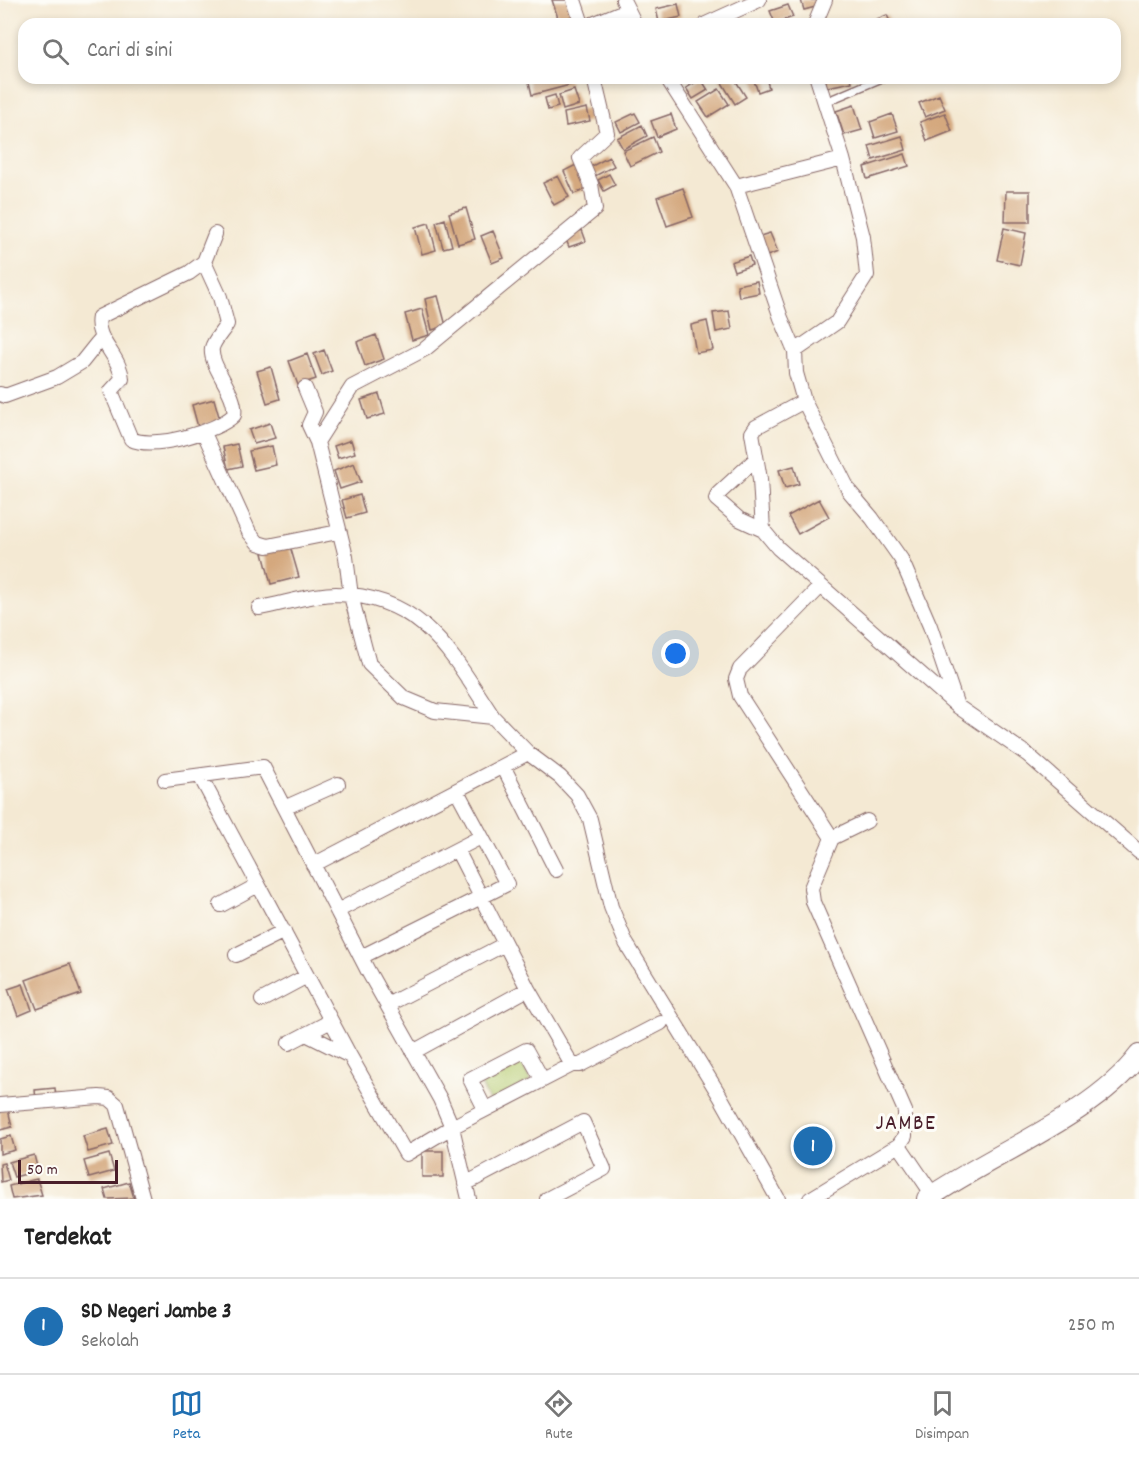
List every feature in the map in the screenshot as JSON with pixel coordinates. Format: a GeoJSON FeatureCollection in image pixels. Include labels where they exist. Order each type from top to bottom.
{"type":"FeatureCollection","features":[{"type":"Feature","properties":{"kind":"street"},"geometry":{"type":"LineString","coordinates":[[574,0],[580,18]]}},
{"type":"Feature","properties":{"kind":"street"},"geometry":{"type":"LineString","coordinates":[[719,18],[759,0]]}},
{"type":"Feature","properties":{"kind":"street"},"geometry":{"type":"LineString","coordinates":[[818,18],[825,0]]}},
{"type":"Feature","properties":{"kind":"street"},"geometry":{"type":"LineString","coordinates":[[603,18],[625,5]]}},
{"type":"Feature","properties":{"kind":"street"},"geometry":{"type":"LineString","coordinates":[[317,442],[352,387],[425,350],[595,209],[591,184],[580,158],[607,133],[595,84]]}},
{"type":"Feature","properties":{"kind":"street"},"geometry":{"type":"LineString","coordinates":[[671,84],[736,186],[781,318],[795,351],[796,373],[804,401],[849,491],[872,518],[901,560],[930,626],[957,706]]}},
{"type":"Feature","properties":{"kind":"street"},"geometry":{"type":"LineString","coordinates":[[795,351],[837,322],[867,275],[862,237],[843,159],[818,84]]}},
{"type":"Feature","properties":{"kind":"street"},"geometry":{"type":"LineString","coordinates":[[736,186],[843,159]]}},
{"type":"Feature","properties":{"kind":"street"},"geometry":{"type":"LineString","coordinates":[[204,262],[220,297],[227,324],[212,346],[212,354],[235,410],[232,418],[204,433],[141,444],[131,440],[111,391],[122,379],[122,373],[112,350],[102,337],[98,324],[103,313],[189,273],[204,262],[215,234]]}},
{"type":"Feature","properties":{"kind":"street"},"geometry":{"type":"LineString","coordinates":[[0,394],[5,396],[57,377],[82,362],[102,337]]}},
{"type":"Feature","properties":{"kind":"street"},"geometry":{"type":"LineString","coordinates":[[305,388],[315,411],[309,423],[317,442],[346,557],[351,596],[369,664],[404,698],[435,711],[493,717]]}},
{"type":"Feature","properties":{"kind":"street"},"geometry":{"type":"LineString","coordinates":[[763,530],[752,433],[756,427],[804,401]]}},
{"type":"Feature","properties":{"kind":"street"},"geometry":{"type":"LineString","coordinates":[[204,433],[249,532],[258,543],[268,546],[338,532]]}},
{"type":"Feature","properties":{"kind":"street"},"geometry":{"type":"LineString","coordinates":[[756,459],[718,494],[716,499],[739,519],[763,530],[778,548],[957,706],[1028,756],[1139,852]]}},
{"type":"Feature","properties":{"kind":"street"},"geometry":{"type":"LineString","coordinates":[[821,586],[740,669],[736,679],[740,696],[832,838]]}},
{"type":"Feature","properties":{"kind":"street"},"geometry":{"type":"LineString","coordinates":[[259,608],[334,594],[351,596],[395,606],[421,621],[442,640],[493,717],[528,753],[560,777],[577,795],[590,819],[610,907],[626,943],[720,1096],[778,1199]]}},
{"type":"Feature","properties":{"kind":"street"},"geometry":{"type":"LineString","coordinates":[[313,866],[504,768],[528,753]]}},
{"type":"Feature","properties":{"kind":"street"},"geometry":{"type":"LineString","coordinates":[[165,780],[263,767],[452,1127],[469,1199]]}},
{"type":"Feature","properties":{"kind":"street"},"geometry":{"type":"LineString","coordinates":[[504,768],[556,870]]}},
{"type":"Feature","properties":{"kind":"street"},"geometry":{"type":"LineString","coordinates":[[200,776],[350,1056],[406,1154],[485,1109],[572,1065],[580,1065],[661,1023]]}},
{"type":"Feature","properties":{"kind":"street"},"geometry":{"type":"LineString","coordinates":[[284,808],[338,784]]}},
{"type":"Feature","properties":{"kind":"street"},"geometry":{"type":"LineString","coordinates":[[361,957],[507,884],[458,791]]}},
{"type":"Feature","properties":{"kind":"street"},"geometry":{"type":"LineString","coordinates":[[810,1199],[899,1144],[905,1136],[905,1111],[813,902],[811,888],[832,838],[867,821]]}},
{"type":"Feature","properties":{"kind":"street"},"geometry":{"type":"LineString","coordinates":[[337,911],[481,837]]}},
{"type":"Feature","properties":{"kind":"street"},"geometry":{"type":"LineString","coordinates":[[457,850],[528,989],[572,1065]]}},
{"type":"Feature","properties":{"kind":"street"},"geometry":{"type":"LineString","coordinates":[[221,904],[258,885]]}},
{"type":"Feature","properties":{"kind":"street"},"geometry":{"type":"LineString","coordinates":[[236,955],[284,931]]}},
{"type":"Feature","properties":{"kind":"street"},"geometry":{"type":"LineString","coordinates":[[387,1005],[505,944]]}},
{"type":"Feature","properties":{"kind":"street"},"geometry":{"type":"LineString","coordinates":[[262,1000],[307,976]]}},
{"type":"Feature","properties":{"kind":"street"},"geometry":{"type":"LineString","coordinates":[[413,1052],[528,989]]}},
{"type":"Feature","properties":{"kind":"street"},"geometry":{"type":"LineString","coordinates":[[289,1043],[331,1021]]}},
{"type":"Feature","properties":{"kind":"street"},"geometry":{"type":"LineString","coordinates":[[306,1035],[350,1056]]}},
{"type":"Feature","properties":{"kind":"street"},"geometry":{"type":"LineString","coordinates":[[485,1109],[470,1079],[526,1050],[542,1080]]}},
{"type":"Feature","properties":{"kind":"street"},"geometry":{"type":"LineString","coordinates":[[899,1144],[930,1197],[1095,1097],[1117,1080],[1139,1055]]}},
{"type":"Feature","properties":{"kind":"street"},"geometry":{"type":"LineString","coordinates":[[0,1105],[99,1097],[113,1101],[117,1105],[143,1199]]}},
{"type":"Feature","properties":{"kind":"street"},"geometry":{"type":"LineString","coordinates":[[465,1184],[583,1122],[604,1169],[547,1199]]}},
{"type":"Feature","properties":{"kind":"lane"},"geometry":{"type":"LineString","coordinates":[[823,103],[868,84]]}},
{"type":"Feature","properties":{"kind":"green space"},"geometry":{"type":"Polygon","coordinates":[[[519,1058],[531,1081],[490,1102],[478,1079],[519,1058]]]}},
{"type":"Feature","properties":{"kind":"building"},"geometry":{"type":"Polygon","coordinates":[[[552,0],[571,0],[576,15],[558,18],[552,0]]]}},
{"type":"Feature","properties":{"kind":"building"},"geometry":{"type":"Polygon","coordinates":[[[801,0],[817,0],[819,6],[804,10],[801,0]]]}},
{"type":"Feature","properties":{"kind":"building"},"geometry":{"type":"Polygon","coordinates":[[[678,4],[681,17],[658,18],[656,9],[678,4]]]}},
{"type":"Feature","properties":{"kind":"building"},"geometry":{"type":"Polygon","coordinates":[[[788,5],[793,17],[773,18],[770,11],[788,5]]]}},
{"type":"Feature","properties":{"kind":"building"},"geometry":{"type":"Polygon","coordinates":[[[529,84],[570,85],[532,95],[529,84]]]}},
{"type":"Feature","properties":{"kind":"building"},"geometry":{"type":"Polygon","coordinates":[[[693,84],[704,84],[708,90],[693,99],[686,88],[693,84]]]}},
{"type":"Feature","properties":{"kind":"building"},"geometry":{"type":"Polygon","coordinates":[[[723,84],[738,84],[746,97],[735,104],[723,84]]]}},
{"type":"Feature","properties":{"kind":"building"},"geometry":{"type":"Polygon","coordinates":[[[755,84],[768,84],[769,88],[758,92],[755,84]]]}},
{"type":"Feature","properties":{"kind":"building"},"geometry":{"type":"Polygon","coordinates":[[[826,84],[842,84],[827,87],[826,84]]]}},
{"type":"Feature","properties":{"kind":"building"},"geometry":{"type":"Polygon","coordinates":[[[719,89],[729,104],[708,117],[698,102],[719,89]]]}},
{"type":"Feature","properties":{"kind":"building"},"geometry":{"type":"Polygon","coordinates":[[[574,90],[579,105],[563,110],[559,95],[574,90]]]}},
{"type":"Feature","properties":{"kind":"building"},"geometry":{"type":"Polygon","coordinates":[[[555,95],[558,107],[548,110],[545,98],[555,95]]]}},
{"type":"Feature","properties":{"kind":"building"},"geometry":{"type":"Polygon","coordinates":[[[939,95],[945,109],[925,117],[919,103],[939,95]]]}},
{"type":"Feature","properties":{"kind":"building"},"geometry":{"type":"Polygon","coordinates":[[[854,105],[862,130],[844,135],[836,111],[854,105]]]}},
{"type":"Feature","properties":{"kind":"building"},"geometry":{"type":"Polygon","coordinates":[[[587,108],[590,121],[566,126],[564,113],[587,108]]]}},
{"type":"Feature","properties":{"kind":"building"},"geometry":{"type":"Polygon","coordinates":[[[635,113],[640,122],[621,132],[616,122],[635,113]]]}},
{"type":"Feature","properties":{"kind":"building"},"geometry":{"type":"Polygon","coordinates":[[[945,113],[952,131],[927,141],[920,122],[945,113]]]}},
{"type":"Feature","properties":{"kind":"building"},"geometry":{"type":"Polygon","coordinates":[[[671,114],[676,129],[657,137],[651,121],[671,114]]]}},
{"type":"Feature","properties":{"kind":"building"},"geometry":{"type":"Polygon","coordinates":[[[892,114],[898,131],[875,138],[870,122],[892,114]]]}},
{"type":"Feature","properties":{"kind":"building"},"geometry":{"type":"Polygon","coordinates":[[[642,125],[647,136],[623,149],[617,138],[642,125]]]}},
{"type":"Feature","properties":{"kind":"building"},"geometry":{"type":"Polygon","coordinates":[[[902,136],[906,150],[873,160],[869,146],[902,136]]]}},
{"type":"Feature","properties":{"kind":"building"},"geometry":{"type":"Polygon","coordinates":[[[653,137],[659,152],[630,166],[623,151],[653,137]]]}},
{"type":"Feature","properties":{"kind":"building"},"geometry":{"type":"Polygon","coordinates":[[[905,154],[909,166],[867,179],[864,167],[905,154]]]}},
{"type":"Feature","properties":{"kind":"building"},"geometry":{"type":"Polygon","coordinates":[[[609,157],[614,166],[595,176],[590,167],[609,157]]]}},
{"type":"Feature","properties":{"kind":"building"},"geometry":{"type":"Polygon","coordinates":[[[576,165],[587,189],[574,194],[564,171],[576,165]]]}},
{"type":"Feature","properties":{"kind":"building"},"geometry":{"type":"Polygon","coordinates":[[[609,174],[615,185],[604,191],[598,180],[609,174]]]}},
{"type":"Feature","properties":{"kind":"building"},"geometry":{"type":"Polygon","coordinates":[[[558,176],[569,197],[554,205],[543,183],[558,176]]]}},
{"type":"Feature","properties":{"kind":"building"},"geometry":{"type":"Polygon","coordinates":[[[683,188],[693,217],[667,226],[657,197],[683,188]]]}},
{"type":"Feature","properties":{"kind":"building"},"geometry":{"type":"Polygon","coordinates":[[[1006,191],[1030,191],[1030,222],[1005,222],[1006,191]]]}},
{"type":"Feature","properties":{"kind":"building"},"geometry":{"type":"Polygon","coordinates":[[[466,208],[475,239],[458,244],[449,213],[466,208]]]}},
{"type":"Feature","properties":{"kind":"building"},"geometry":{"type":"Polygon","coordinates":[[[445,219],[452,246],[443,248],[436,222],[445,219]]]}},
{"type":"Feature","properties":{"kind":"building"},"geometry":{"type":"Polygon","coordinates":[[[429,223],[436,250],[422,254],[415,227],[429,223]]]}},
{"type":"Feature","properties":{"kind":"building"},"geometry":{"type":"Polygon","coordinates":[[[1004,228],[1026,233],[1020,265],[997,260],[1004,228]]]}},
{"type":"Feature","properties":{"kind":"building"},"geometry":{"type":"Polygon","coordinates":[[[582,230],[586,241],[569,247],[565,237],[582,230]]]}},
{"type":"Feature","properties":{"kind":"building"},"geometry":{"type":"Polygon","coordinates":[[[493,231],[504,258],[492,263],[481,236],[493,231]]]}},
{"type":"Feature","properties":{"kind":"building"},"geometry":{"type":"Polygon","coordinates":[[[770,233],[778,252],[767,256],[760,236],[770,233]]]}},
{"type":"Feature","properties":{"kind":"building"},"geometry":{"type":"Polygon","coordinates":[[[749,256],[752,265],[734,271],[731,262],[749,256]]]}},
{"type":"Feature","properties":{"kind":"building"},"geometry":{"type":"Polygon","coordinates":[[[757,281],[759,293],[739,297],[737,285],[757,281]]]}},
{"type":"Feature","properties":{"kind":"building"},"geometry":{"type":"Polygon","coordinates":[[[438,296],[446,326],[432,330],[425,299],[438,296]]]}},
{"type":"Feature","properties":{"kind":"building"},"geometry":{"type":"Polygon","coordinates":[[[422,309],[429,335],[412,340],[405,314],[422,309]]]}},
{"type":"Feature","properties":{"kind":"building"},"geometry":{"type":"Polygon","coordinates":[[[729,311],[732,329],[716,332],[713,313],[729,311]]]}},
{"type":"Feature","properties":{"kind":"building"},"geometry":{"type":"Polygon","coordinates":[[[707,321],[713,350],[696,353],[691,325],[707,321]]]}},
{"type":"Feature","properties":{"kind":"building"},"geometry":{"type":"Polygon","coordinates":[[[376,335],[384,359],[365,366],[357,342],[376,335]]]}},
{"type":"Feature","properties":{"kind":"building"},"geometry":{"type":"Polygon","coordinates":[[[324,350],[332,371],[322,375],[314,354],[324,350]]]}},
{"type":"Feature","properties":{"kind":"building"},"geometry":{"type":"Polygon","coordinates":[[[307,354],[316,379],[298,385],[289,361],[307,354]]]}},
{"type":"Feature","properties":{"kind":"building"},"geometry":{"type":"Polygon","coordinates":[[[271,367],[280,399],[267,403],[257,371],[271,367]]]}},
{"type":"Feature","properties":{"kind":"building"},"geometry":{"type":"Polygon","coordinates":[[[379,394],[385,414],[367,419],[361,400],[379,394]]]}},
{"type":"Feature","properties":{"kind":"building"},"geometry":{"type":"Polygon","coordinates":[[[214,399],[220,420],[198,427],[192,405],[214,399]]]}},
{"type":"Feature","properties":{"kind":"building"},"geometry":{"type":"Polygon","coordinates":[[[270,423],[275,438],[254,444],[249,430],[270,423]]]}},
{"type":"Feature","properties":{"kind":"building"},"geometry":{"type":"Polygon","coordinates":[[[351,440],[355,453],[338,458],[334,446],[351,440]]]}},
{"type":"Feature","properties":{"kind":"building"},"geometry":{"type":"Polygon","coordinates":[[[237,444],[242,466],[228,469],[223,447],[237,444]]]}},
{"type":"Feature","properties":{"kind":"building"},"geometry":{"type":"Polygon","coordinates":[[[272,446],[276,465],[254,470],[249,451],[272,446]]]}},
{"type":"Feature","properties":{"kind":"building"},"geometry":{"type":"Polygon","coordinates":[[[354,463],[361,482],[340,489],[334,471],[354,463]]]}},
{"type":"Feature","properties":{"kind":"building"},"geometry":{"type":"Polygon","coordinates":[[[794,466],[799,484],[785,488],[779,470],[794,466]]]}},
{"type":"Feature","properties":{"kind":"building"},"geometry":{"type":"Polygon","coordinates":[[[360,495],[365,513],[347,518],[342,500],[360,495]]]}},
{"type":"Feature","properties":{"kind":"building"},"geometry":{"type":"Polygon","coordinates":[[[819,499],[829,517],[798,534],[788,516],[819,499]]]}},
{"type":"Feature","properties":{"kind":"building"},"geometry":{"type":"Polygon","coordinates":[[[290,546],[299,577],[271,584],[263,553],[290,546]]]}},
{"type":"Feature","properties":{"kind":"building"},"geometry":{"type":"Polygon","coordinates":[[[70,964],[81,994],[37,1009],[26,980],[70,964]]]}},
{"type":"Feature","properties":{"kind":"building"},"geometry":{"type":"Polygon","coordinates":[[[23,984],[32,1010],[18,1016],[8,989],[23,984]]]}},
{"type":"Feature","properties":{"kind":"building"},"geometry":{"type":"Polygon","coordinates":[[[55,1088],[56,1097],[36,1100],[35,1090],[55,1088]]]}},
{"type":"Feature","properties":{"kind":"building"},"geometry":{"type":"Polygon","coordinates":[[[8,1109],[12,1127],[0,1130],[0,1110],[8,1109]]]}},
{"type":"Feature","properties":{"kind":"building"},"geometry":{"type":"Polygon","coordinates":[[[108,1129],[113,1145],[88,1152],[83,1136],[108,1129]]]}},
{"type":"Feature","properties":{"kind":"building"},"geometry":{"type":"Polygon","coordinates":[[[11,1136],[15,1150],[0,1154],[0,1139],[11,1136]]]}},
{"type":"Feature","properties":{"kind":"building"},"geometry":{"type":"Polygon","coordinates":[[[422,1151],[443,1151],[443,1177],[422,1177],[422,1151]]]}},
{"type":"Feature","properties":{"kind":"building"},"geometry":{"type":"Polygon","coordinates":[[[109,1154],[114,1171],[89,1178],[84,1161],[109,1154]]]}},
{"type":"Feature","properties":{"kind":"building"},"geometry":{"type":"Polygon","coordinates":[[[34,1155],[38,1171],[14,1177],[9,1162],[34,1155]]]}},
{"type":"Feature","properties":{"kind":"building"},"geometry":{"type":"Polygon","coordinates":[[[4,1163],[9,1180],[1,1182],[0,1164],[4,1163]]]}},
{"type":"Feature","properties":{"kind":"building"},"geometry":{"type":"Polygon","coordinates":[[[37,1179],[42,1195],[12,1199],[9,1186],[37,1179]]]}},
{"type":"Feature","properties":{"kind":"building"},"geometry":{"type":"Polygon","coordinates":[[[129,1182],[134,1198],[107,1199],[104,1189],[129,1182]]]}},
{"type":"Feature","properties":{"kind":"place","name":"SD Negeri Jambe 3"},"geometry":{"type":"Point","coordinates":[813,1146]}},
{"type":"Feature","properties":{"kind":"district","name":"JAMBE"},"geometry":{"type":"Point","coordinates":[906,1124]}}]}
